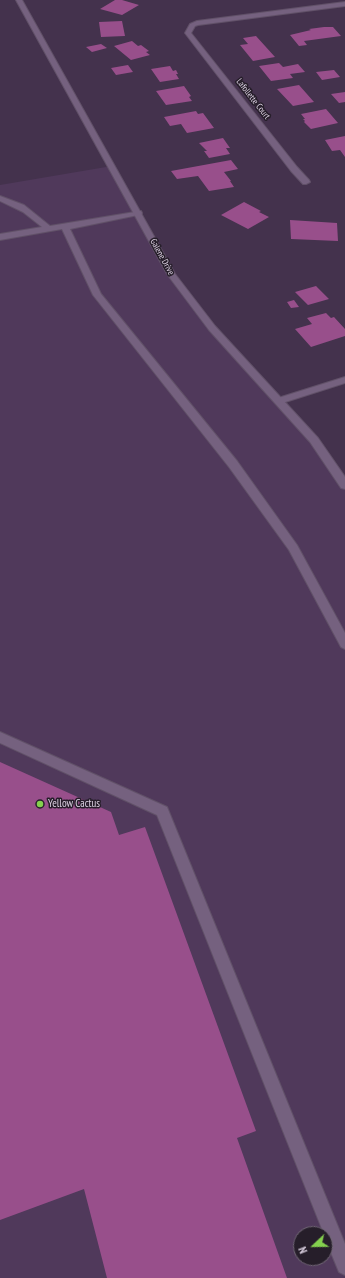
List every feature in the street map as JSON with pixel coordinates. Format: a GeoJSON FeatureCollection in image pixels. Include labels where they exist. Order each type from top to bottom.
{"type":"FeatureCollection","features":[{"type":"Feature","properties":{"kind":"street","name":"Galene Drive"},"geometry":{"type":"LineString","coordinates":[[19,0],[171,274],[194,306],[314,440],[345,485]]}},
{"type":"Feature","properties":{"kind":"street","name":"Lafollette Court"},"geometry":{"type":"LineString","coordinates":[[306,182],[294,169],[188,33],[192,25],[196,23],[345,4]]}},
{"type":"Feature","properties":{"kind":"street"},"geometry":{"type":"LineString","coordinates":[[0,198],[17,203],[31,212],[48,229]]}},
{"type":"Feature","properties":{"kind":"street"},"geometry":{"type":"LineString","coordinates":[[0,237],[66,227],[138,213]]}},
{"type":"Feature","properties":{"kind":"street"},"geometry":{"type":"LineString","coordinates":[[66,227],[97,295],[233,464],[286,538],[293,548],[345,644]]}},
{"type":"Feature","properties":{"kind":"street"},"geometry":{"type":"LineString","coordinates":[[279,401],[345,380]]}},
{"type":"Feature","properties":{"kind":"street"},"geometry":{"type":"LineString","coordinates":[[0,737],[162,811],[345,1266]]}},
{"type":"Feature","properties":{"kind":"shaded area"},"geometry":{"type":"Polygon","coordinates":[[[112,166],[171,274],[194,306],[279,401],[345,485],[345,1278],[0,1278],[0,185],[112,166]]]}},
{"type":"Feature","properties":{"kind":"building"},"geometry":{"type":"Polygon","coordinates":[[[115,0],[122,0],[139,5],[122,15],[100,9],[115,0]]]}},
{"type":"Feature","properties":{"kind":"building"},"geometry":{"type":"Polygon","coordinates":[[[122,21],[125,36],[101,37],[99,22],[122,21]]]}},
{"type":"Feature","properties":{"kind":"building"},"geometry":{"type":"Polygon","coordinates":[[[333,27],[341,36],[304,41],[307,45],[299,46],[290,35],[311,30],[309,29],[333,27]]]}},
{"type":"Feature","properties":{"kind":"building"},"geometry":{"type":"Polygon","coordinates":[[[256,36],[275,57],[253,61],[240,45],[248,44],[243,38],[256,36]]]}},
{"type":"Feature","properties":{"kind":"building"},"geometry":{"type":"Polygon","coordinates":[[[132,41],[138,46],[141,45],[149,51],[146,52],[150,55],[131,60],[114,46],[132,41]]]}},
{"type":"Feature","properties":{"kind":"building"},"geometry":{"type":"Polygon","coordinates":[[[101,44],[107,48],[92,52],[86,47],[101,44]]]}},
{"type":"Feature","properties":{"kind":"building"},"geometry":{"type":"Polygon","coordinates":[[[279,63],[283,67],[298,64],[305,72],[290,74],[293,78],[271,81],[259,66],[279,63]]]}},
{"type":"Feature","properties":{"kind":"building"},"geometry":{"type":"Polygon","coordinates":[[[128,65],[133,72],[116,75],[111,68],[128,65]]]}},
{"type":"Feature","properties":{"kind":"building"},"geometry":{"type":"Polygon","coordinates":[[[170,66],[173,71],[176,70],[178,74],[176,74],[179,79],[160,82],[151,69],[170,66]]]}},
{"type":"Feature","properties":{"kind":"building"},"geometry":{"type":"Polygon","coordinates":[[[334,70],[340,77],[322,80],[316,72],[334,70]]]}},
{"type":"Feature","properties":{"kind":"building"},"geometry":{"type":"Polygon","coordinates":[[[299,85],[314,102],[293,106],[277,89],[299,85]]]}},
{"type":"Feature","properties":{"kind":"building"},"geometry":{"type":"Polygon","coordinates":[[[184,86],[191,96],[189,97],[192,101],[166,105],[156,91],[184,86]]]}},
{"type":"Feature","properties":{"kind":"building"},"geometry":{"type":"Polygon","coordinates":[[[345,92],[345,102],[339,103],[331,94],[345,92]]]}},
{"type":"Feature","properties":{"kind":"building"},"geometry":{"type":"Polygon","coordinates":[[[326,109],[338,123],[311,129],[304,122],[305,121],[303,119],[305,119],[301,114],[326,109]]]}},
{"type":"Feature","properties":{"kind":"building"},"geometry":{"type":"Polygon","coordinates":[[[196,111],[198,114],[203,113],[214,128],[187,133],[181,124],[170,126],[164,117],[196,111]]]}},
{"type":"Feature","properties":{"kind":"building"},"geometry":{"type":"Polygon","coordinates":[[[345,136],[345,157],[340,150],[332,151],[325,140],[345,136]]]}},
{"type":"Feature","properties":{"kind":"building"},"geometry":{"type":"Polygon","coordinates":[[[223,138],[230,148],[226,148],[230,154],[209,158],[204,151],[207,151],[199,143],[223,138]]]}},
{"type":"Feature","properties":{"kind":"building"},"geometry":{"type":"Polygon","coordinates":[[[231,160],[238,169],[224,172],[234,187],[209,191],[198,176],[177,179],[171,171],[231,160]]]}},
{"type":"Feature","properties":{"kind":"building"},"geometry":{"type":"Polygon","coordinates":[[[244,202],[269,217],[248,229],[221,215],[244,202]]]}},
{"type":"Feature","properties":{"kind":"building"},"geometry":{"type":"Polygon","coordinates":[[[290,220],[337,223],[338,241],[291,239],[290,220]]]}},
{"type":"Feature","properties":{"kind":"building"},"geometry":{"type":"Polygon","coordinates":[[[316,286],[329,299],[308,305],[295,292],[316,286]]]}},
{"type":"Feature","properties":{"kind":"building"},"geometry":{"type":"Polygon","coordinates":[[[294,300],[299,307],[291,308],[287,302],[294,300]]]}},
{"type":"Feature","properties":{"kind":"building"},"geometry":{"type":"Polygon","coordinates":[[[326,313],[331,318],[334,317],[345,329],[345,336],[311,347],[295,329],[312,324],[307,318],[326,313]]]}},
{"type":"Feature","properties":{"kind":"building"},"geometry":{"type":"Polygon","coordinates":[[[0,762],[111,812],[119,835],[145,827],[256,1131],[237,1138],[287,1278],[107,1278],[84,1189],[0,1220],[0,762]]]}},
{"type":"Feature","properties":{"kind":"place","name":"Yellow Cactus"},"geometry":{"type":"Point","coordinates":[40,804]}}]}
